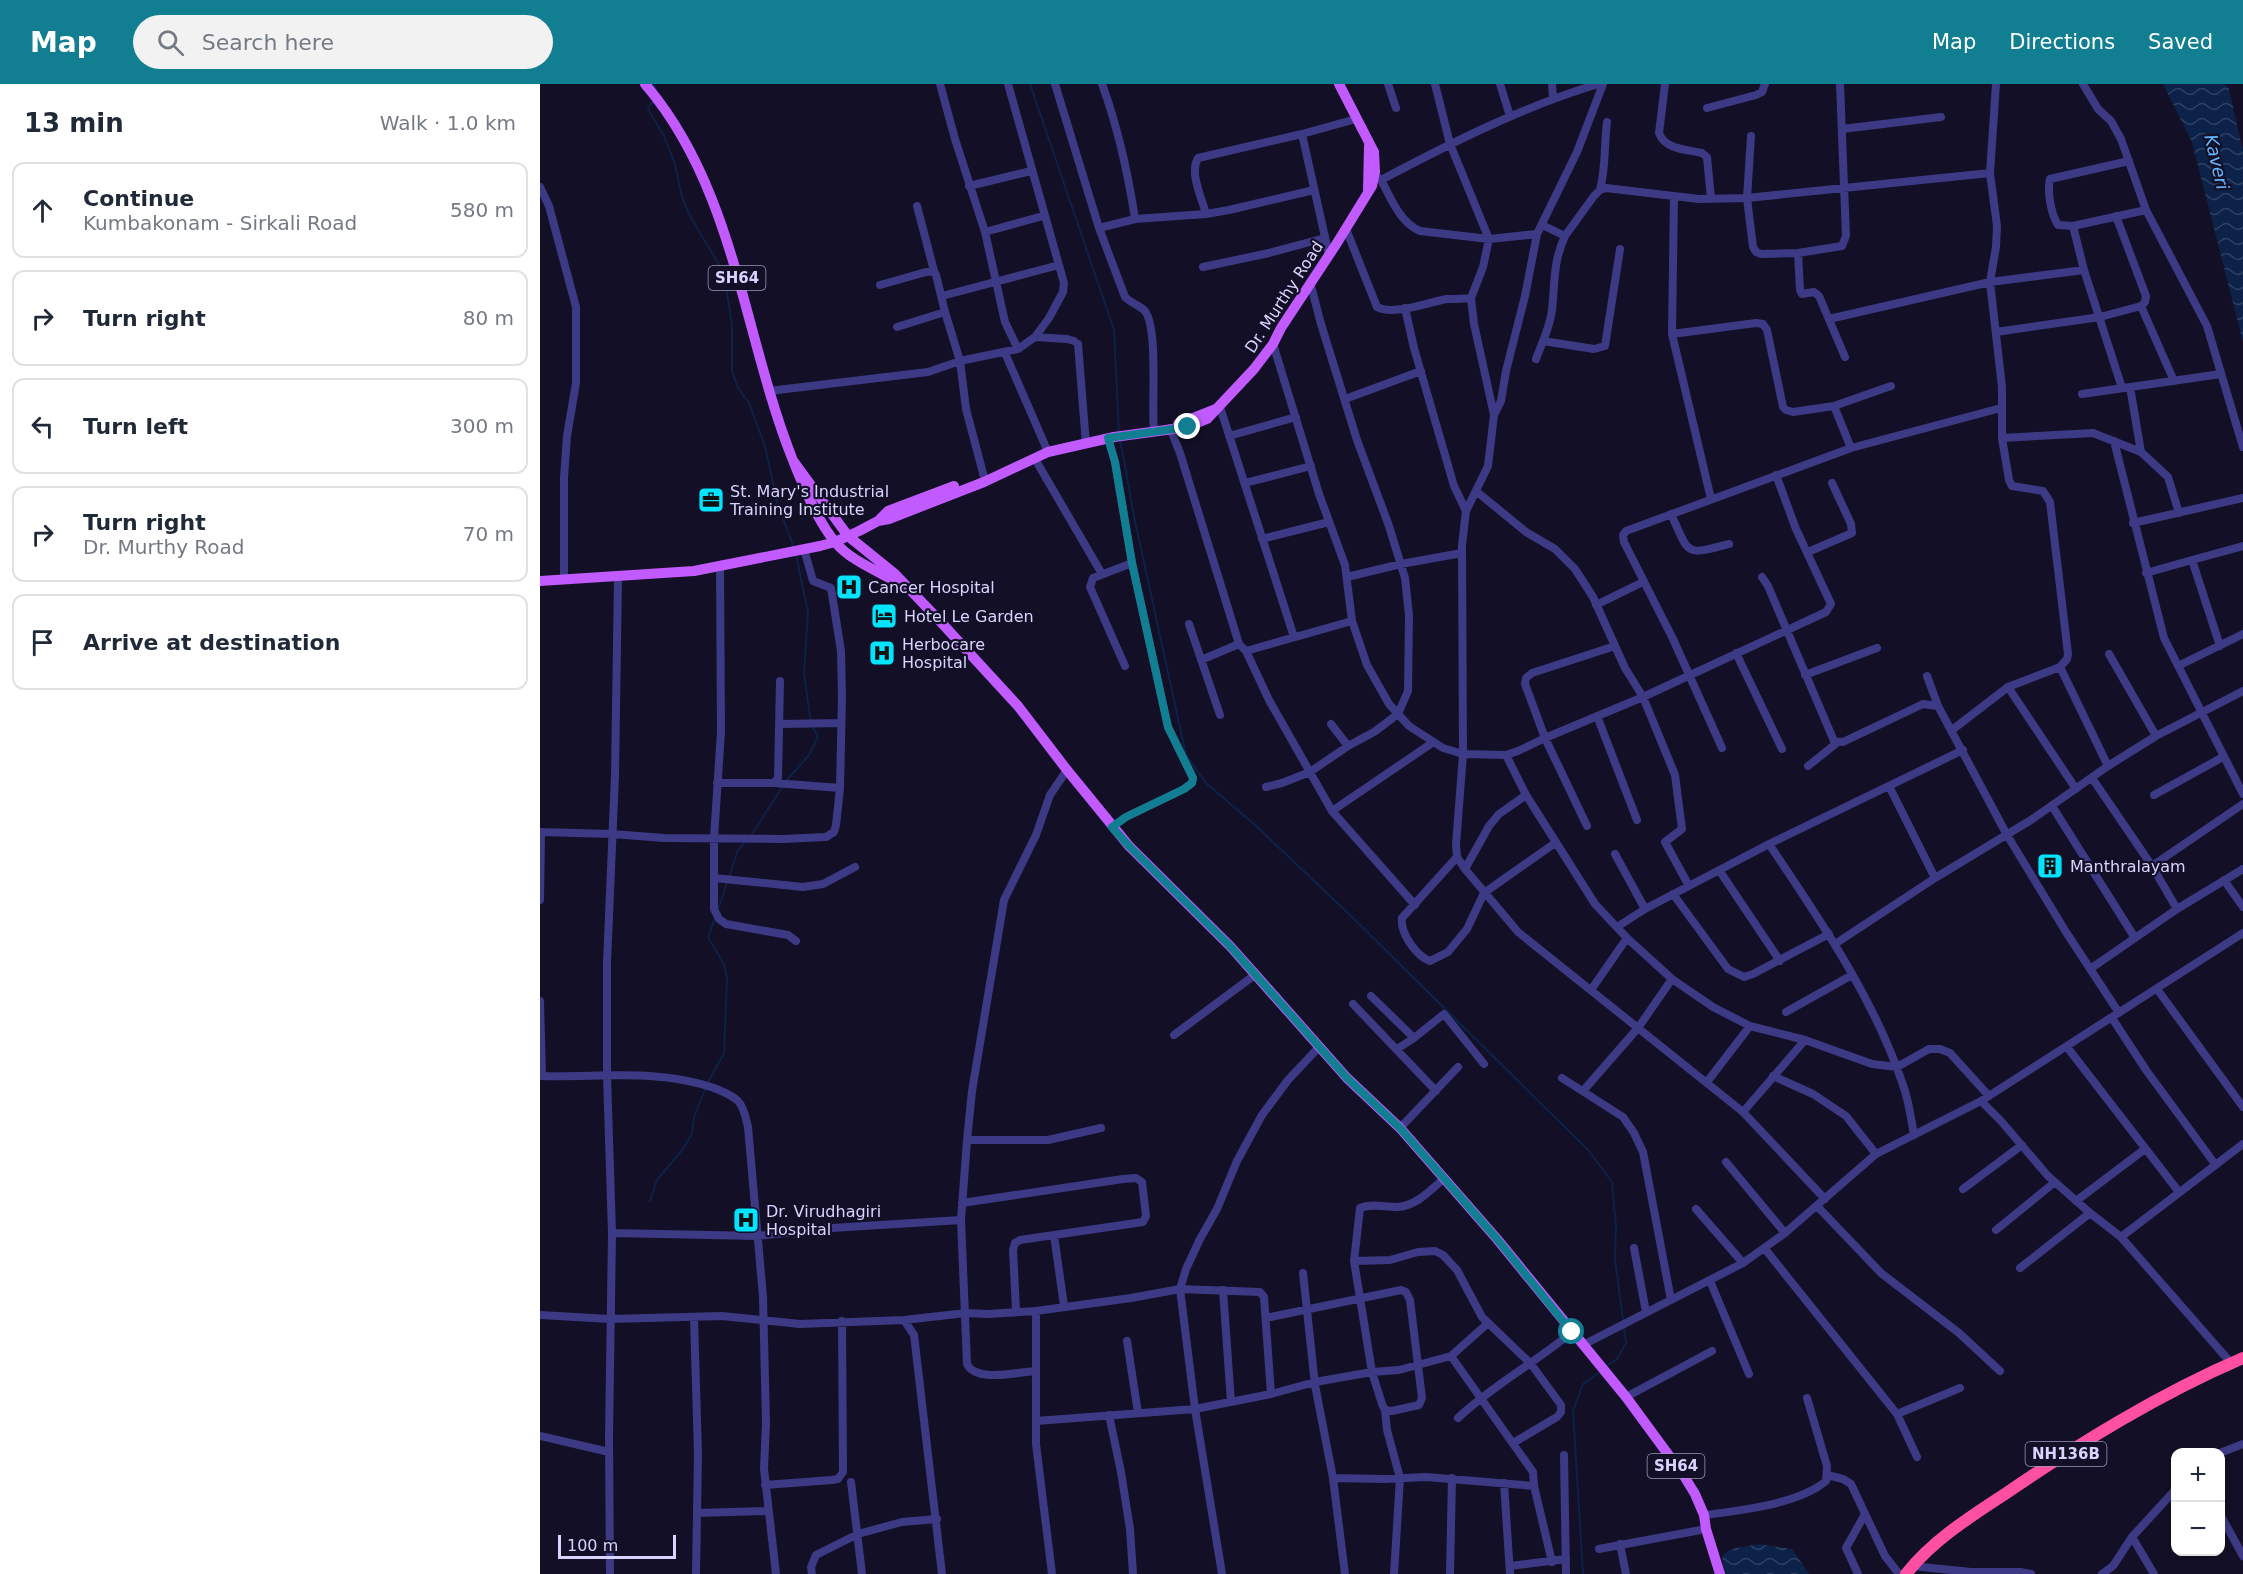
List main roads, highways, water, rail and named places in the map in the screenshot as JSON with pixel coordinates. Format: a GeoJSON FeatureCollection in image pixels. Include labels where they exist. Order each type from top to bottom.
{"type":"FeatureCollection","features":[{"type":"Feature","properties":{"kind":"highway","name":"NH136B"},"geometry":{"type":"LineString","coordinates":[[1909,1570],[1919,1557],[1955,1527],[2046,1466],[2140,1409],[2240,1361]]}},
{"type":"Feature","properties":{"kind":"main road","name":"SH64"},"geometry":{"type":"LineString","coordinates":[[645,84],[657,98],[703,174],[720,216],[780,427],[797,472],[826,531],[847,553],[905,585]]}},
{"type":"Feature","properties":{"kind":"main road","name":"Dr. Murthy Road"},"geometry":{"type":"LineString","coordinates":[[540,581],[694,571],[835,542],[878,521],[889,519],[1015,468],[1048,452],[1171,428],[1218,408],[1254,369],[1273,344],[1310,282],[1378,178],[1370,142],[1339,84]]}},
{"type":"Feature","properties":{"kind":"main road"},"geometry":{"type":"LineString","coordinates":[[1368,193],[1370,142]]}},
{"type":"Feature","properties":{"kind":"main road","name":"SH64"},"geometry":{"type":"LineString","coordinates":[[794,462],[848,536],[895,574],[1018,706],[1112,827],[1256,974],[1347,1078],[1400,1128],[1497,1239],[1626,1397],[1684,1476],[1704,1515],[1720,1574]]}},
{"type":"Feature","properties":{"kind":"main road","name":"Dr. Murthy Road"},"geometry":{"type":"LineString","coordinates":[[878,521],[888,511],[1015,468]]}},
{"type":"Feature","properties":{"kind":"water","name":"Kaveri"},"geometry":{"type":"Polygon","coordinates":[[[2163,84],[2225,84],[2229,89],[2243,151],[2243,342],[2192,142],[2163,84]]]}},
{"type":"Feature","properties":{"kind":"water"},"geometry":{"type":"Polygon","coordinates":[[[1760,1544],[1792,1549],[1809,1574],[1724,1574],[1722,1556],[1728,1551],[1760,1544]]]}},
{"type":"Feature","properties":{"kind":"waterway"},"geometry":{"type":"LineString","coordinates":[[654,84],[657,92]]}},
{"type":"Feature","properties":{"kind":"waterway"},"geometry":{"type":"LineString","coordinates":[[1030,84],[1114,330],[1119,433]]}},
{"type":"Feature","properties":{"kind":"waterway"},"geometry":{"type":"LineString","coordinates":[[652,102],[648,109],[664,136],[675,164],[682,197],[690,216],[724,273],[732,325],[732,371],[738,388],[749,403],[765,446],[778,506],[794,547]]}},
{"type":"Feature","properties":{"kind":"waterway"},"geometry":{"type":"LineString","coordinates":[[1120,439],[1135,521],[1186,755],[1207,784],[1254,824],[1349,914],[1588,1150],[1612,1182],[1616,1226],[1615,1259],[1626,1343],[1617,1359],[1607,1366]]}},
{"type":"Feature","properties":{"kind":"waterway"},"geometry":{"type":"LineString","coordinates":[[786,781],[809,755],[818,736],[811,724],[804,673],[808,612],[796,555]]}},
{"type":"Feature","properties":{"kind":"waterway"},"geometry":{"type":"LineString","coordinates":[[750,837],[783,786]]}},
{"type":"Feature","properties":{"kind":"waterway"},"geometry":{"type":"LineString","coordinates":[[718,910],[738,850],[746,841]]}},
{"type":"Feature","properties":{"kind":"waterway"},"geometry":{"type":"LineString","coordinates":[[650,1201],[657,1180],[683,1149],[692,1133],[694,1117],[708,1082],[724,1053],[727,978],[724,964],[708,937],[715,918]]}},
{"type":"Feature","properties":{"kind":"waterway"},"geometry":{"type":"LineString","coordinates":[[1583,1574],[1573,1411],[1583,1384],[1600,1372]]}},
{"type":"Feature","properties":{"kind":"place","name":"St. Mary's Industrial Training Institute"},"geometry":{"type":"Point","coordinates":[711,500]}},
{"type":"Feature","properties":{"kind":"place","name":"Cancer Hospital"},"geometry":{"type":"Point","coordinates":[849,587]}},
{"type":"Feature","properties":{"kind":"place","name":"Hotel Le Garden"},"geometry":{"type":"Point","coordinates":[884,616]}},
{"type":"Feature","properties":{"kind":"place","name":"Herbocare Hospital"},"geometry":{"type":"Point","coordinates":[882,653]}},
{"type":"Feature","properties":{"kind":"place","name":"Manthralayam"},"geometry":{"type":"Point","coordinates":[2050,866]}},
{"type":"Feature","properties":{"kind":"place","name":"Dr. Virudhagiri Hospital"},"geometry":{"type":"Point","coordinates":[746,1220]}}]}
